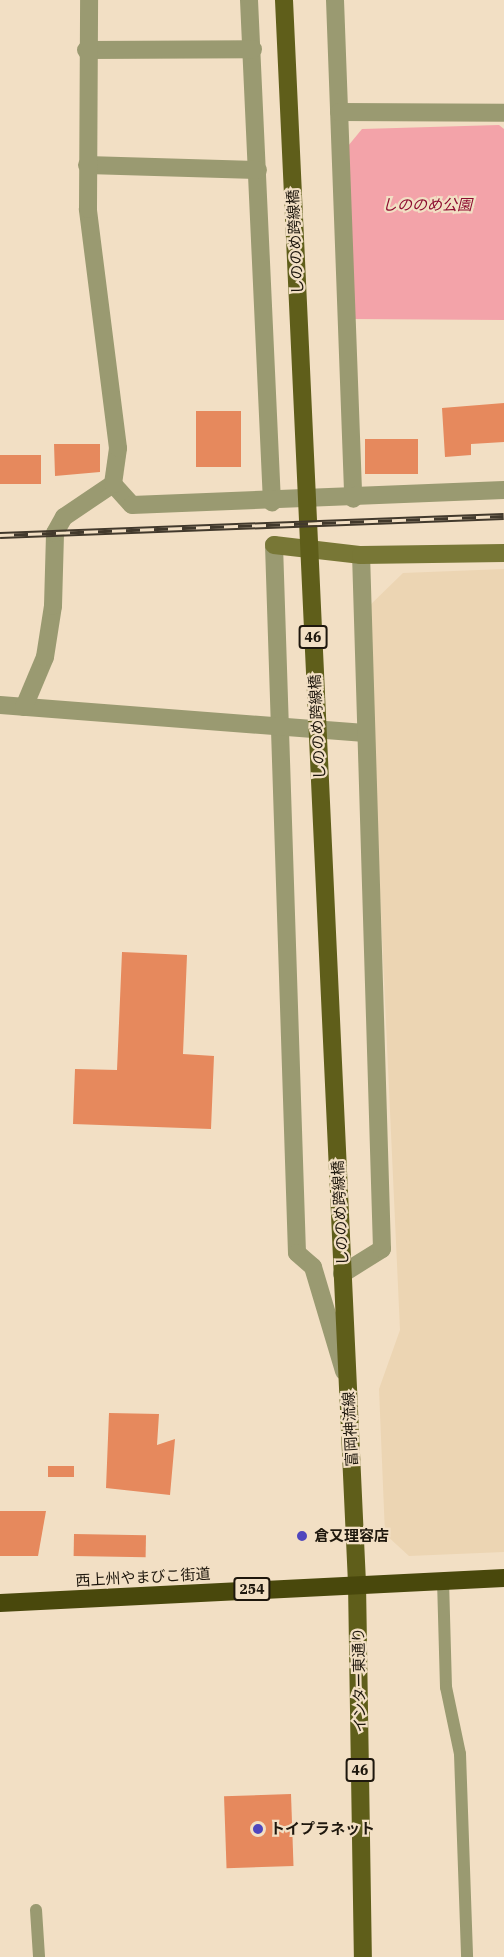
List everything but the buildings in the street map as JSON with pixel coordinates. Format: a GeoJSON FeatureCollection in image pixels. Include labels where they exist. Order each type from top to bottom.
{"type":"FeatureCollection","features":[{"type":"Feature","properties":{"kind":"highway","name":"西上州やまびこ街道"},"geometry":{"type":"LineString","coordinates":[[0,1603],[357,1583],[504,1578]]}},
{"type":"Feature","properties":{"kind":"main road","name":"しののめ跨線橋"},"geometry":{"type":"LineString","coordinates":[[284,0],[342,1274]]}},
{"type":"Feature","properties":{"kind":"main road","name":"富岡神流線"},"geometry":{"type":"LineString","coordinates":[[342,1274],[357,1583]]}},
{"type":"Feature","properties":{"kind":"main road","name":"インター東通り"},"geometry":{"type":"LineString","coordinates":[[357,1583],[363,1957]]}},
{"type":"Feature","properties":{"kind":"street"},"geometry":{"type":"LineString","coordinates":[[24,707],[45,657],[55,533],[64,517],[113,484],[118,448],[88,209],[86,50],[89,0]]}},
{"type":"Feature","properties":{"kind":"street"},"geometry":{"type":"LineString","coordinates":[[249,0],[272,502]]}},
{"type":"Feature","properties":{"kind":"street"},"geometry":{"type":"LineString","coordinates":[[335,0],[353,500]]}},
{"type":"Feature","properties":{"kind":"street"},"geometry":{"type":"LineString","coordinates":[[86,50],[253,49]]}},
{"type":"Feature","properties":{"kind":"street"},"geometry":{"type":"LineString","coordinates":[[339,112],[504,113]]}},
{"type":"Feature","properties":{"kind":"street"},"geometry":{"type":"LineString","coordinates":[[87,165],[258,170]]}},
{"type":"Feature","properties":{"kind":"street"},"geometry":{"type":"LineString","coordinates":[[113,484],[132,505],[353,500],[504,490]]}},
{"type":"Feature","properties":{"kind":"street"},"geometry":{"type":"LineString","coordinates":[[348,1384],[313,1266],[297,1253],[274,545],[361,555],[504,553]]}},
{"type":"Feature","properties":{"kind":"street"},"geometry":{"type":"LineString","coordinates":[[342,1274],[382,1249],[364,733],[361,555]]}},
{"type":"Feature","properties":{"kind":"street"},"geometry":{"type":"LineString","coordinates":[[0,705],[364,733]]}},
{"type":"Feature","properties":{"kind":"lane"},"geometry":{"type":"LineString","coordinates":[[443,1580],[446,1687],[460,1754],[467,1957]]}},
{"type":"Feature","properties":{"kind":"lane"},"geometry":{"type":"LineString","coordinates":[[36,1910],[39,1957]]}},
{"type":"Feature","properties":{"kind":"shaded area"},"geometry":{"type":"Polygon","coordinates":[[[504,569],[504,1552],[409,1556],[385,1534],[379,1389],[400,1330],[367,608],[403,573],[504,569]]]}},
{"type":"Feature","properties":{"kind":"green space","name":"しののめ公園"},"geometry":{"type":"Polygon","coordinates":[[[499,125],[504,129],[504,320],[354,319],[348,146],[362,129],[499,125]]]}},
{"type":"Feature","properties":{"kind":"railway"},"geometry":{"type":"LineString","coordinates":[[0,535],[504,516]]}},
{"type":"Feature","properties":{"kind":"place","name":"倉又理容店"},"geometry":{"type":"Point","coordinates":[302,1536]}},
{"type":"Feature","properties":{"kind":"place","name":"トイプラネット"},"geometry":{"type":"Point","coordinates":[258,1829]}}]}
